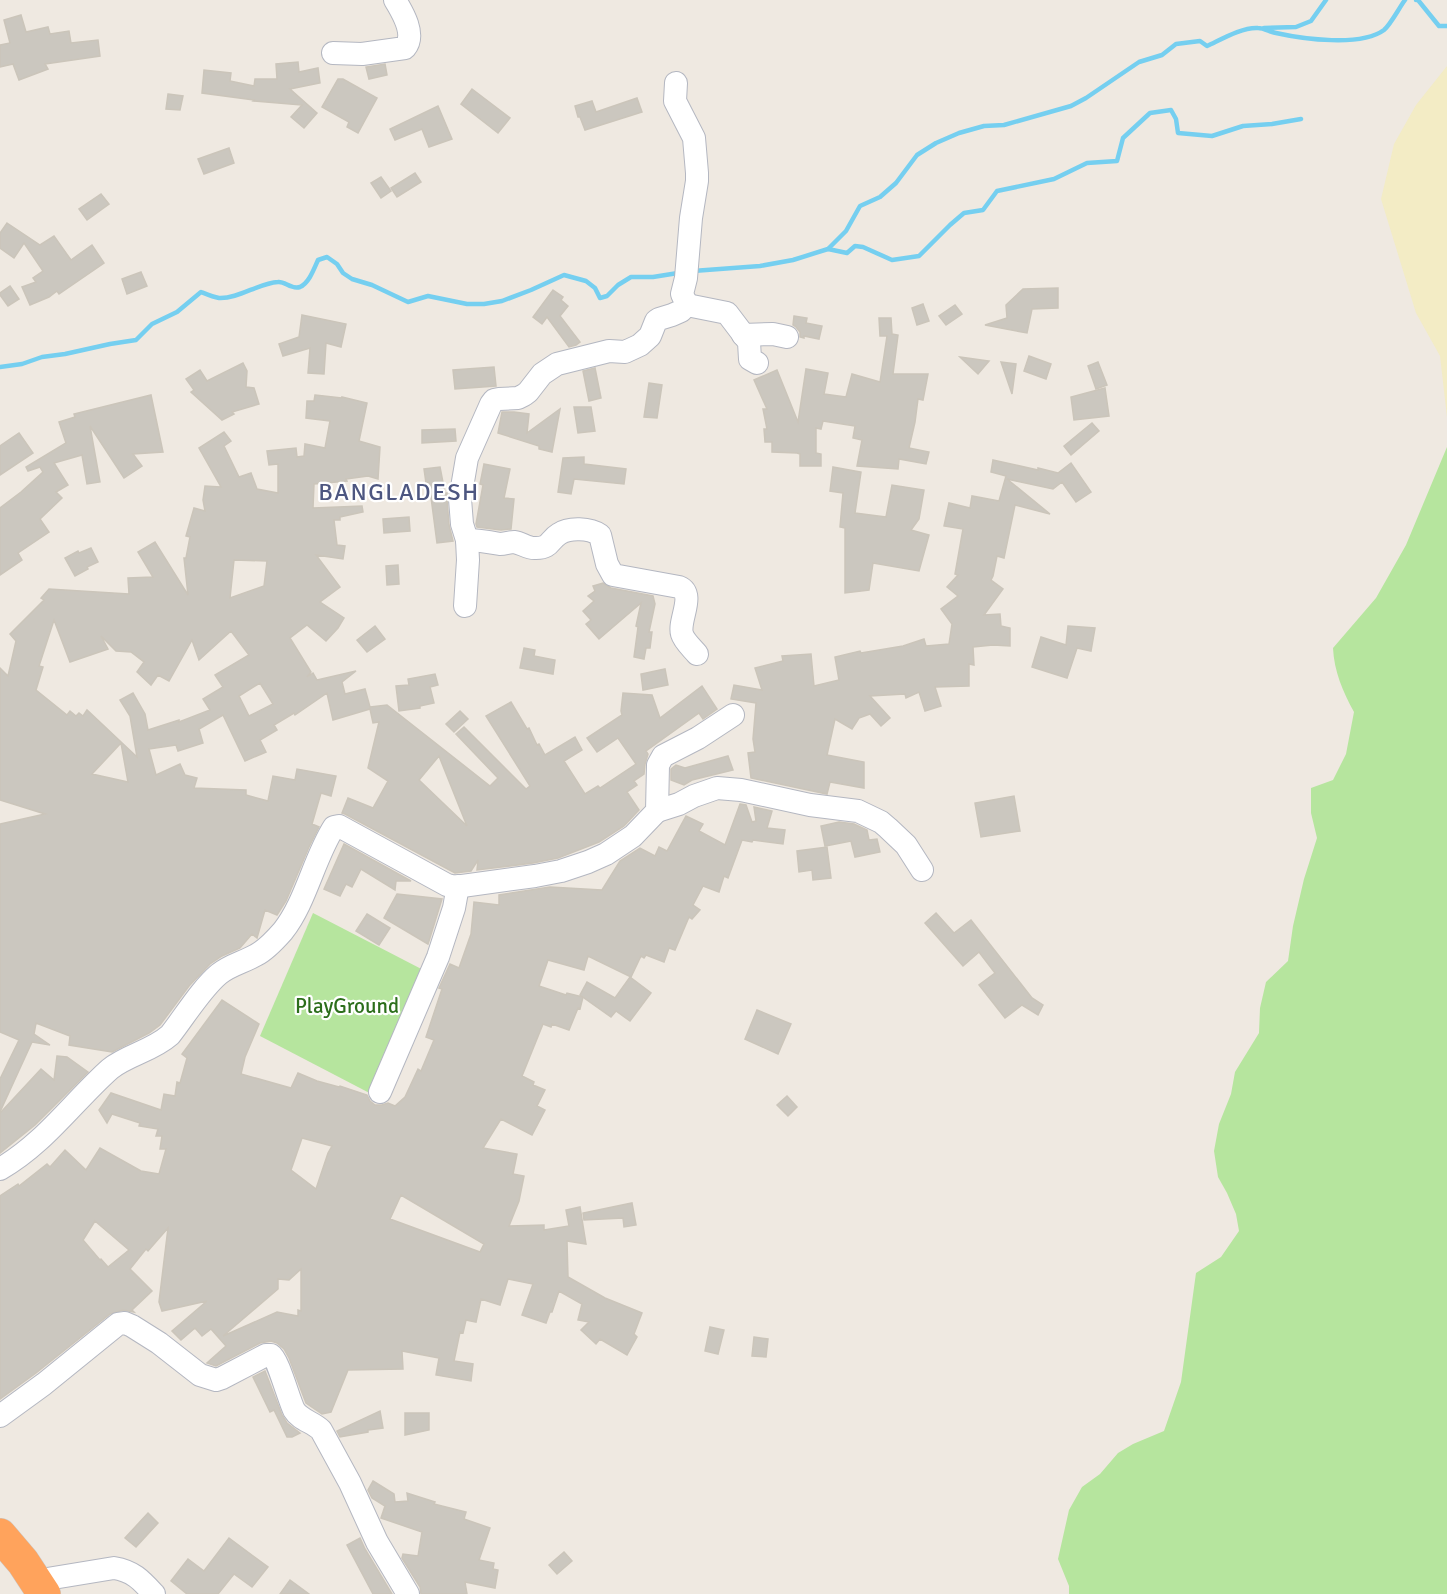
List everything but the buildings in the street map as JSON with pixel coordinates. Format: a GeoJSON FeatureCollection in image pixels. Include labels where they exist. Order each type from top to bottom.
{"type":"FeatureCollection","features":[{"type":"Feature","properties":{"kind":"highway"},"geometry":{"type":"LineString","coordinates":[[0,1535],[23,1562],[40,1588]]}},
{"type":"Feature","properties":{"kind":"street"},"geometry":{"type":"LineString","coordinates":[[333,53],[362,54],[405,48],[410,40],[409,33],[395,0]]}},
{"type":"Feature","properties":{"kind":"street"},"geometry":{"type":"LineString","coordinates":[[676,84],[675,101],[694,138],[697,173],[687,269],[682,294],[687,305]]}},
{"type":"Feature","properties":{"kind":"street"},"geometry":{"type":"LineString","coordinates":[[687,305],[727,313],[749,342],[750,359],[757,363]]}},
{"type":"Feature","properties":{"kind":"street"},"geometry":{"type":"LineString","coordinates":[[465,606],[468,560],[460,500],[471,448],[491,404],[494,400],[518,398],[524,395],[542,374],[557,364],[609,351],[625,352],[640,345],[650,336],[658,319],[681,311],[687,305]]}},
{"type":"Feature","properties":{"kind":"street"},"geometry":{"type":"LineString","coordinates":[[743,334],[773,334],[787,337]]}},
{"type":"Feature","properties":{"kind":"street"},"geometry":{"type":"LineString","coordinates":[[467,540],[501,544],[511,542],[538,548],[549,545],[557,535],[564,531],[579,529],[595,532],[600,535],[607,564],[613,575],[679,588],[686,592],[682,632],[697,654]]}},
{"type":"Feature","properties":{"kind":"street"},"geometry":{"type":"LineString","coordinates":[[657,811],[658,765],[663,756],[698,738],[733,715]]}},
{"type":"Feature","properties":{"kind":"street"},"geometry":{"type":"LineString","coordinates":[[0,1169],[30,1148],[111,1069],[151,1049],[170,1035],[207,985],[220,972],[257,955],[279,935],[291,918],[322,849],[336,826],[356,834],[451,887],[535,876],[561,871],[588,862],[623,844],[657,811],[717,788],[741,790],[810,805],[858,811],[888,828],[906,846],[922,870]]}},
{"type":"Feature","properties":{"kind":"street"},"geometry":{"type":"LineString","coordinates":[[380,1092],[438,957],[454,908],[458,886]]}},
{"type":"Feature","properties":{"kind":"street"},"geometry":{"type":"LineString","coordinates":[[0,1416],[44,1384],[118,1324],[125,1323],[132,1326],[159,1343],[200,1375],[216,1380],[270,1355],[277,1365],[294,1411],[321,1431],[350,1483],[377,1542],[408,1594]]}},
{"type":"Feature","properties":{"kind":"street"},"geometry":{"type":"LineString","coordinates":[[40,1588],[114,1568],[135,1575],[154,1594]]}},
{"type":"Feature","properties":{"kind":"green space"},"geometry":{"type":"Polygon","coordinates":[[[1447,447],[1447,1594],[1069,1594],[1069,1586],[1058,1559],[1069,1510],[1082,1487],[1100,1474],[1118,1453],[1164,1431],[1181,1382],[1196,1273],[1221,1257],[1239,1231],[1236,1214],[1218,1177],[1214,1151],[1219,1124],[1231,1094],[1235,1072],[1259,1033],[1260,1008],[1266,982],[1288,961],[1304,879],[1317,838],[1311,813],[1311,788],[1333,780],[1346,754],[1354,712],[1340,681],[1333,648],[1376,598],[1406,545],[1447,447]]]}},
{"type":"Feature","properties":{"kind":"green space","name":"PlayGround"},"geometry":{"type":"Polygon","coordinates":[[[313,913],[433,975],[381,1099],[260,1036],[313,913]]]}},
{"type":"Feature","properties":{"kind":"sand"},"geometry":{"type":"Polygon","coordinates":[[[1447,66],[1447,417],[1440,356],[1416,313],[1381,199],[1394,144],[1416,105],[1447,66]]]}},
{"type":"Feature","properties":{"kind":"waterway"},"geometry":{"type":"LineString","coordinates":[[1264,28],[1296,27],[1311,21],[1326,0]]}},
{"type":"Feature","properties":{"kind":"waterway"},"geometry":{"type":"LineString","coordinates":[[693,271],[760,266],[793,260],[828,249],[846,231],[860,206],[880,197],[896,183],[917,155],[936,143],[984,126],[1004,125],[1071,106],[1139,62],[1162,55],[1176,44],[1200,41],[1207,46],[1239,31],[1252,28],[1316,39],[1361,38],[1384,30],[1405,0]]}},
{"type":"Feature","properties":{"kind":"waterway"},"geometry":{"type":"LineString","coordinates":[[1416,0],[1439,26],[1447,26]]}},
{"type":"Feature","properties":{"kind":"waterway"},"geometry":{"type":"LineString","coordinates":[[828,249],[847,253],[855,246],[863,247],[892,260],[919,256],[964,213],[983,210],[997,191],[1054,179],[1087,163],[1117,161],[1123,138],[1150,113],[1171,110],[1176,119],[1178,133],[1212,136],[1243,126],[1301,119]]}},
{"type":"Feature","properties":{"kind":"waterway"},"geometry":{"type":"LineString","coordinates":[[0,367],[136,340],[152,324],[177,312],[201,292],[217,298],[226,298],[271,283],[281,282],[300,287],[309,279],[318,260],[327,257],[352,279],[372,285],[408,302],[428,296],[467,304],[502,301],[564,275],[586,281],[595,288],[600,298],[607,296],[631,277],[653,277],[678,273]]}},
{"type":"Feature","properties":{"kind":"district","name":"BANGLADESH"},"geometry":{"type":"Point","coordinates":[399,492]}}]}
